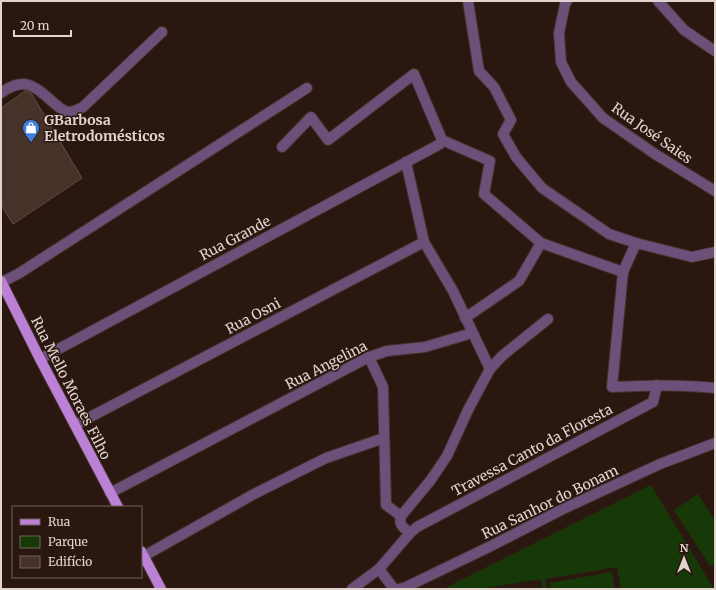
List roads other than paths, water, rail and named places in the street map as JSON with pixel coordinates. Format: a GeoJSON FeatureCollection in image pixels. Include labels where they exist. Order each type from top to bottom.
{"type":"FeatureCollection","features":[{"type":"Feature","properties":{"kind":"main road","name":"Rua Mello Moraes Filho"},"geometry":{"type":"LineString","coordinates":[[2,281],[40,358],[117,506]]}},
{"type":"Feature","properties":{"kind":"main road"},"geometry":{"type":"LineString","coordinates":[[142,553],[161,589]]}},
{"type":"Feature","properties":{"kind":"street"},"geometry":{"type":"LineString","coordinates":[[468,1],[479,71],[494,86],[511,120],[503,134],[516,157],[542,188],[609,234],[636,243],[692,257],[715,252]]}},
{"type":"Feature","properties":{"kind":"street","name":"Rua José Saies"},"geometry":{"type":"LineString","coordinates":[[567,1],[565,4],[559,33],[561,62],[572,82],[603,118],[655,154],[715,191]]}},
{"type":"Feature","properties":{"kind":"street"},"geometry":{"type":"LineString","coordinates":[[658,1],[684,30],[715,50]]}},
{"type":"Feature","properties":{"kind":"street"},"geometry":{"type":"LineString","coordinates":[[1,93],[16,85],[26,84],[36,87],[60,108],[68,112],[75,111],[83,107],[162,32]]}},
{"type":"Feature","properties":{"kind":"street"},"geometry":{"type":"LineString","coordinates":[[282,147],[311,117],[328,140],[414,74],[442,140],[490,161],[484,194],[541,243],[623,272],[636,243]]}},
{"type":"Feature","properties":{"kind":"street"},"geometry":{"type":"LineString","coordinates":[[2,281],[31,266],[307,88]]}},
{"type":"Feature","properties":{"kind":"street","name":"Rua Grande"},"geometry":{"type":"LineString","coordinates":[[40,358],[440,144],[442,140]]}},
{"type":"Feature","properties":{"kind":"street"},"geometry":{"type":"LineString","coordinates":[[406,162],[424,242],[453,291],[490,369]]}},
{"type":"Feature","properties":{"kind":"street","name":"Rua Osni"},"geometry":{"type":"LineString","coordinates":[[75,425],[424,242]]}},
{"type":"Feature","properties":{"kind":"street"},"geometry":{"type":"LineString","coordinates":[[465,318],[519,281],[541,243]]}},
{"type":"Feature","properties":{"kind":"street","name":"Travessa Canto da Floresta"},"geometry":{"type":"LineString","coordinates":[[623,272],[612,387],[657,385],[715,388]]}},
{"type":"Feature","properties":{"kind":"street"},"geometry":{"type":"LineString","coordinates":[[410,533],[401,526],[401,516],[430,481],[447,456],[468,410],[490,369],[502,356],[548,318]]}},
{"type":"Feature","properties":{"kind":"street","name":"Rua Angelina"},"geometry":{"type":"LineString","coordinates":[[110,493],[369,357],[388,351],[425,347],[472,333]]}},
{"type":"Feature","properties":{"kind":"street"},"geometry":{"type":"LineString","coordinates":[[369,357],[383,387],[386,506],[401,516]]}},
{"type":"Feature","properties":{"kind":"street","name":"Travessa Canto da Floresta"},"geometry":{"type":"LineString","coordinates":[[380,569],[410,533],[417,527],[653,402],[657,385]]}},
{"type":"Feature","properties":{"kind":"street"},"geometry":{"type":"LineString","coordinates":[[142,553],[156,549],[254,494],[326,458],[384,438]]}},
{"type":"Feature","properties":{"kind":"street","name":"Rua Sanhor do Bonam"},"geometry":{"type":"LineString","coordinates":[[398,589],[406,587],[491,546],[570,505],[660,464],[715,443]]}},
{"type":"Feature","properties":{"kind":"street"},"geometry":{"type":"LineString","coordinates":[[352,589],[380,569],[394,589]]}},
{"type":"Feature","properties":{"kind":"place","name":"GBarbosa Eletrodomésticos"},"geometry":{"type":"Point","coordinates":[31,143]}}]}
